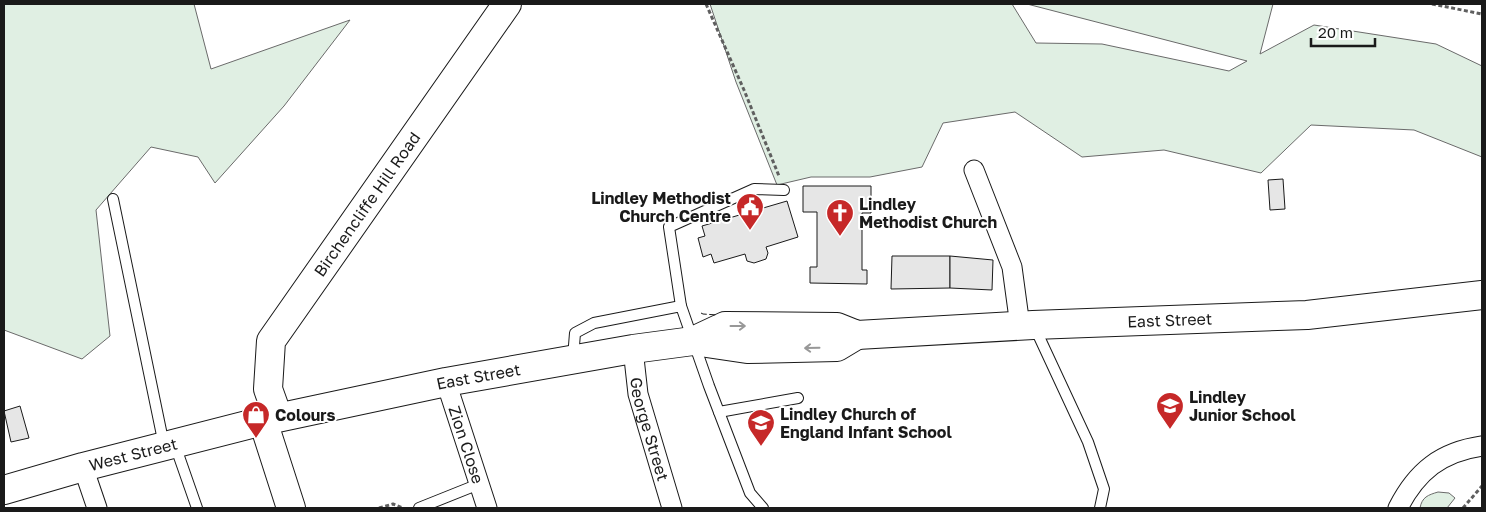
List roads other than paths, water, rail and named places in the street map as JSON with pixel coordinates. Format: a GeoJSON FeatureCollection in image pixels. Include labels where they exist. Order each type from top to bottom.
{"type":"FeatureCollection","features":[{"type":"Feature","properties":{"kind":"street","name":"Birchencliffe Hill Road"},"geometry":{"type":"LineString","coordinates":[[287,507],[271,419],[268,389],[272,341],[507,4]]}},
{"type":"Feature","properties":{"kind":"street"},"geometry":{"type":"LineString","coordinates":[[974,170],[1012,267],[1026,325]]}},
{"type":"Feature","properties":{"kind":"street","name":"East Street"},"geometry":{"type":"LineString","coordinates":[[271,419],[446,382],[693,341],[725,326],[836,327],[857,335],[1026,325],[1307,315],[1482,295]]}},
{"type":"Feature","properties":{"kind":"street","name":"George Street"},"geometry":{"type":"LineString","coordinates":[[632,350],[638,394],[672,508]]}},
{"type":"Feature","properties":{"kind":"street","name":"Zion Close"},"geometry":{"type":"LineString","coordinates":[[446,382],[487,508]]}},
{"type":"Feature","properties":{"kind":"street","name":"West Street"},"geometry":{"type":"LineString","coordinates":[[4,490],[83,467],[271,419]]}},
{"type":"Feature","properties":{"kind":"street"},"geometry":{"type":"LineString","coordinates":[[1398,508],[1405,493],[1421,473],[1438,460],[1464,449],[1482,446]]}},
{"type":"Feature","properties":{"kind":"street"},"geometry":{"type":"LineString","coordinates":[[83,467],[97,508]]}},
{"type":"Feature","properties":{"kind":"lane"},"geometry":{"type":"LineString","coordinates":[[763,508],[750,493],[681,306],[670,227],[754,189],[784,190]]}},
{"type":"Feature","properties":{"kind":"lane"},"geometry":{"type":"LineString","coordinates":[[113,199],[170,445],[197,508]]}},
{"type":"Feature","properties":{"kind":"lane"},"geometry":{"type":"LineString","coordinates":[[573,360],[575,333],[594,323],[681,306]]}},
{"type":"Feature","properties":{"kind":"lane"},"geometry":{"type":"LineString","coordinates":[[1026,325],[1088,442],[1104,489],[1100,508]]}},
{"type":"Feature","properties":{"kind":"lane"},"geometry":{"type":"LineString","coordinates":[[719,412],[798,398]]}},
{"type":"Feature","properties":{"kind":"lane"},"geometry":{"type":"LineString","coordinates":[[419,508],[479,484]]}},
{"type":"Feature","properties":{"kind":"place","name":"Lindley Methodist Church Centre"},"geometry":{"type":"Point","coordinates":[750,231]}},
{"type":"Feature","properties":{"kind":"place","name":"Lindley Methodist Church"},"geometry":{"type":"Point","coordinates":[840,237]}},
{"type":"Feature","properties":{"kind":"place","name":"Lindley Junior School"},"geometry":{"type":"Point","coordinates":[1170,430]}},
{"type":"Feature","properties":{"kind":"place","name":"Colours"},"geometry":{"type":"Point","coordinates":[256,439]}},
{"type":"Feature","properties":{"kind":"place","name":"Lindley Church of England Infant School"},"geometry":{"type":"Point","coordinates":[761,447]}}]}
